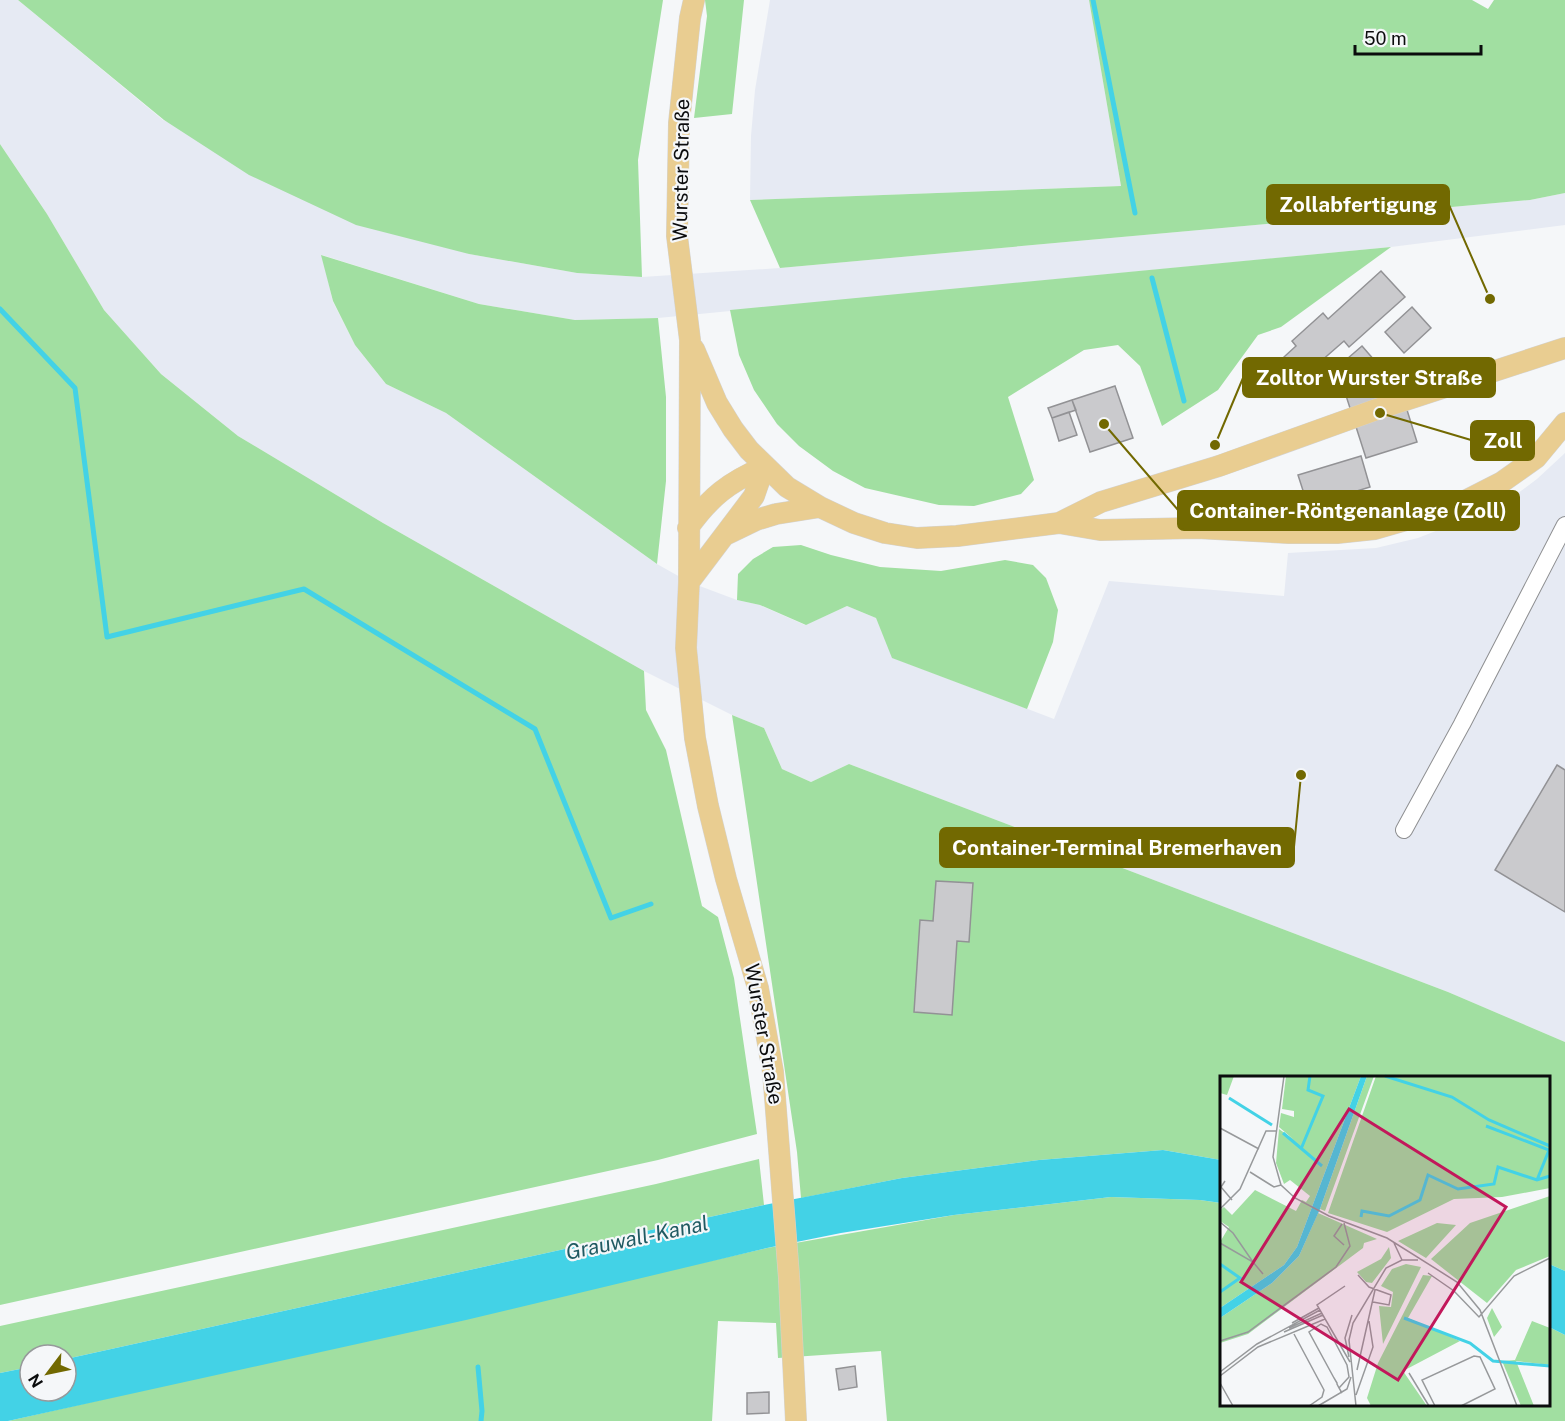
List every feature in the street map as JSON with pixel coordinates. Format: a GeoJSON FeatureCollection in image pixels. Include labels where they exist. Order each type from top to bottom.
{"type":"FeatureCollection","features":[{"type":"Feature","properties":{"kind":"main road","name":"Wurster Straße"},"geometry":{"type":"LineString","coordinates":[[694,0],[679,123],[677,236],[690,340],[689,582],[686,648],[695,738],[708,806],[726,879],[761,999],[773,1072],[789,1277],[796,1421]]}},
{"type":"Feature","properties":{"kind":"main road","name":"Wurster Straße"},"geometry":{"type":"LineString","coordinates":[[690,340],[717,403],[749,450],[787,487],[820,507],[885,533],[917,538],[957,536],[1059,523]]}},
{"type":"Feature","properties":{"kind":"main road"},"geometry":{"type":"LineString","coordinates":[[1059,523],[1101,502],[1219,465],[1375,410],[1565,348]]}},
{"type":"Feature","properties":{"kind":"main road"},"geometry":{"type":"LineString","coordinates":[[1059,523],[1100,530],[1197,528],[1337,533],[1375,529],[1455,506],[1502,482],[1536,458],[1565,423]]}},
{"type":"Feature","properties":{"kind":"main road"},"geometry":{"type":"LineString","coordinates":[[688,528],[698,514],[721,491],[739,478],[764,467]]}},
{"type":"Feature","properties":{"kind":"main road"},"geometry":{"type":"LineString","coordinates":[[689,582],[754,496],[764,467]]}},
{"type":"Feature","properties":{"kind":"main road"},"geometry":{"type":"LineString","coordinates":[[725,536],[756,520],[776,514],[820,507]]}},
{"type":"Feature","properties":{"kind":"street"},"geometry":{"type":"LineString","coordinates":[[1404,830],[1462,724],[1565,525]]}},
{"type":"Feature","properties":{"kind":"shaded area"},"geometry":{"type":"Polygon","coordinates":[[[0,0],[18,0],[163,120],[469,254],[577,273],[642,277],[780,268],[1530,200],[1565,193],[1565,225],[1391,247],[658,318],[575,320],[479,304],[322,255],[333,302],[355,345],[386,384],[446,413],[657,564],[689,582],[737,600],[760,605],[805,625],[847,606],[876,618],[893,658],[1054,719],[1109,581],[1284,596],[1288,553],[1376,548],[1418,538],[1502,505],[1537,479],[1565,453],[1565,1042],[1448,992],[849,764],[811,782],[782,769],[764,728],[732,715],[644,671],[383,523],[238,436],[161,374],[104,310],[47,214],[0,144],[0,0]]]}},
{"type":"Feature","properties":{"kind":"shaded area"},"geometry":{"type":"Polygon","coordinates":[[[770,0],[1089,0],[1121,186],[750,200],[751,136],[755,90],[770,0]]]}},
{"type":"Feature","properties":{"kind":"green space"},"geometry":{"type":"Polygon","coordinates":[[[18,0],[663,0],[638,160],[642,277],[577,273],[469,254],[356,225],[249,175],[164,120],[18,0]]]}},
{"type":"Feature","properties":{"kind":"green space"},"geometry":{"type":"Polygon","coordinates":[[[705,0],[744,0],[732,114],[694,118],[707,16],[705,0]]]}},
{"type":"Feature","properties":{"kind":"green space"},"geometry":{"type":"Polygon","coordinates":[[[1089,0],[1472,0],[1488,9],[1494,0],[1565,0],[1565,193],[1530,200],[780,268],[750,200],[1121,186],[1089,0]]]}},
{"type":"Feature","properties":{"kind":"green space"},"geometry":{"type":"Polygon","coordinates":[[[0,144],[47,214],[104,310],[161,374],[238,436],[383,523],[644,671],[646,710],[666,750],[702,906],[718,917],[734,978],[757,1134],[658,1160],[0,1305],[0,144]]]}},
{"type":"Feature","properties":{"kind":"green space"},"geometry":{"type":"Polygon","coordinates":[[[1391,247],[1281,327],[1258,335],[1218,390],[1162,426],[1140,366],[1118,345],[1084,350],[1008,397],[1034,480],[1021,494],[974,506],[939,505],[865,488],[833,471],[799,446],[777,424],[754,390],[739,355],[730,310],[1391,247]]]}},
{"type":"Feature","properties":{"kind":"green space"},"geometry":{"type":"Polygon","coordinates":[[[321,255],[479,304],[575,320],[658,318],[666,397],[666,481],[657,564],[446,413],[386,384],[355,345],[333,301],[321,255]]]}},
{"type":"Feature","properties":{"kind":"green space"},"geometry":{"type":"Polygon","coordinates":[[[801,545],[880,567],[941,571],[1005,560],[1033,565],[1046,578],[1058,610],[1053,642],[1027,709],[892,658],[876,618],[847,606],[806,625],[760,605],[737,600],[738,574],[753,559],[773,547],[801,545]]]}},
{"type":"Feature","properties":{"kind":"green space"},"geometry":{"type":"Polygon","coordinates":[[[732,715],[764,728],[782,769],[811,782],[849,764],[1448,992],[1565,1042],[1565,1271],[1550,1264],[1550,1076],[1220,1076],[1220,1160],[1163,1150],[1039,1160],[902,1178],[801,1198],[797,1152],[732,715]]]}},
{"type":"Feature","properties":{"kind":"green space"},"geometry":{"type":"Polygon","coordinates":[[[759,1159],[764,1205],[78,1356],[78,1343],[18,1343],[18,1369],[0,1373],[0,1326],[656,1184],[759,1159]]]}},
{"type":"Feature","properties":{"kind":"green space"},"geometry":{"type":"Polygon","coordinates":[[[1111,1197],[1220,1203],[1220,1406],[1550,1406],[1550,1328],[1565,1335],[1565,1421],[887,1421],[881,1351],[778,1358],[776,1323],[718,1321],[712,1421],[8,1421],[767,1248],[954,1215],[1111,1197]]]}},
{"type":"Feature","properties":{"kind":"water","name":"Grauwall-Kanal"},"geometry":{"type":"Polygon","coordinates":[[[1163,1150],[1220,1160],[1220,1203],[1111,1197],[954,1215],[841,1233],[767,1248],[466,1320],[0,1421],[0,1373],[18,1369],[18,1403],[78,1403],[78,1356],[764,1205],[902,1178],[1039,1160],[1163,1150]]]}},
{"type":"Feature","properties":{"kind":"water"},"geometry":{"type":"Polygon","coordinates":[[[1550,1264],[1565,1271],[1565,1335],[1550,1328],[1550,1264]]]}},
{"type":"Feature","properties":{"kind":"building"},"geometry":{"type":"Polygon","coordinates":[[[1381,271],[1405,297],[1349,347],[1344,341],[1320,362],[1324,366],[1295,393],[1272,368],[1296,346],[1292,341],[1323,313],[1328,319],[1381,271]]]}},
{"type":"Feature","properties":{"kind":"building"},"geometry":{"type":"Polygon","coordinates":[[[1412,307],[1431,328],[1404,353],[1385,332],[1412,307]]]}},
{"type":"Feature","properties":{"kind":"building"},"geometry":{"type":"Polygon","coordinates":[[[1362,346],[1382,369],[1393,365],[1417,442],[1366,458],[1342,383],[1333,371],[1362,346]]]}},
{"type":"Feature","properties":{"kind":"building"},"geometry":{"type":"Polygon","coordinates":[[[1115,386],[1133,438],[1090,452],[1072,400],[1115,386]]]}},
{"type":"Feature","properties":{"kind":"building"},"geometry":{"type":"Polygon","coordinates":[[[1072,400],[1076,410],[1052,418],[1048,408],[1072,400]]]}},
{"type":"Feature","properties":{"kind":"building"},"geometry":{"type":"Polygon","coordinates":[[[1069,412],[1077,435],[1059,441],[1052,418],[1069,412]]]}},
{"type":"Feature","properties":{"kind":"building"},"geometry":{"type":"Polygon","coordinates":[[[1361,456],[1370,487],[1308,506],[1298,475],[1361,456]]]}},
{"type":"Feature","properties":{"kind":"building"},"geometry":{"type":"Polygon","coordinates":[[[1557,765],[1565,770],[1565,912],[1495,870],[1557,765]]]}},
{"type":"Feature","properties":{"kind":"building"},"geometry":{"type":"Polygon","coordinates":[[[936,881],[973,883],[969,942],[957,941],[952,1015],[914,1012],[920,920],[933,921],[936,881]]]}},
{"type":"Feature","properties":{"kind":"building"},"geometry":{"type":"Polygon","coordinates":[[[855,1366],[857,1387],[839,1390],[836,1369],[855,1366]]]}},
{"type":"Feature","properties":{"kind":"building"},"geometry":{"type":"Polygon","coordinates":[[[769,1392],[769,1413],[747,1414],[747,1393],[769,1392]]]}},
{"type":"Feature","properties":{"kind":"waterway"},"geometry":{"type":"LineString","coordinates":[[1093,0],[1135,213]]}},
{"type":"Feature","properties":{"kind":"waterway"},"geometry":{"type":"LineString","coordinates":[[1152,278],[1184,401]]}},
{"type":"Feature","properties":{"kind":"waterway"},"geometry":{"type":"LineString","coordinates":[[0,309],[75,388],[107,637],[304,589],[535,729],[611,918],[651,904]]}},
{"type":"Feature","properties":{"kind":"waterway"},"geometry":{"type":"LineString","coordinates":[[478,1367],[481,1421]]}},
{"type":"Feature","properties":{"kind":"place","name":"Zollabfertigung"},"geometry":{"type":"Point","coordinates":[1490,299]}},
{"type":"Feature","properties":{"kind":"place","name":"Zoll"},"geometry":{"type":"Point","coordinates":[1380,413]}},
{"type":"Feature","properties":{"kind":"place","name":"Container-Röntgenanlage (Zoll)"},"geometry":{"type":"Point","coordinates":[1104,424]}},
{"type":"Feature","properties":{"kind":"place","name":"Zolltor Wurster Straße"},"geometry":{"type":"Point","coordinates":[1215,445]}},
{"type":"Feature","properties":{"kind":"place","name":"Container-Terminal Bremerhaven"},"geometry":{"type":"Point","coordinates":[1301,775]}}]}
